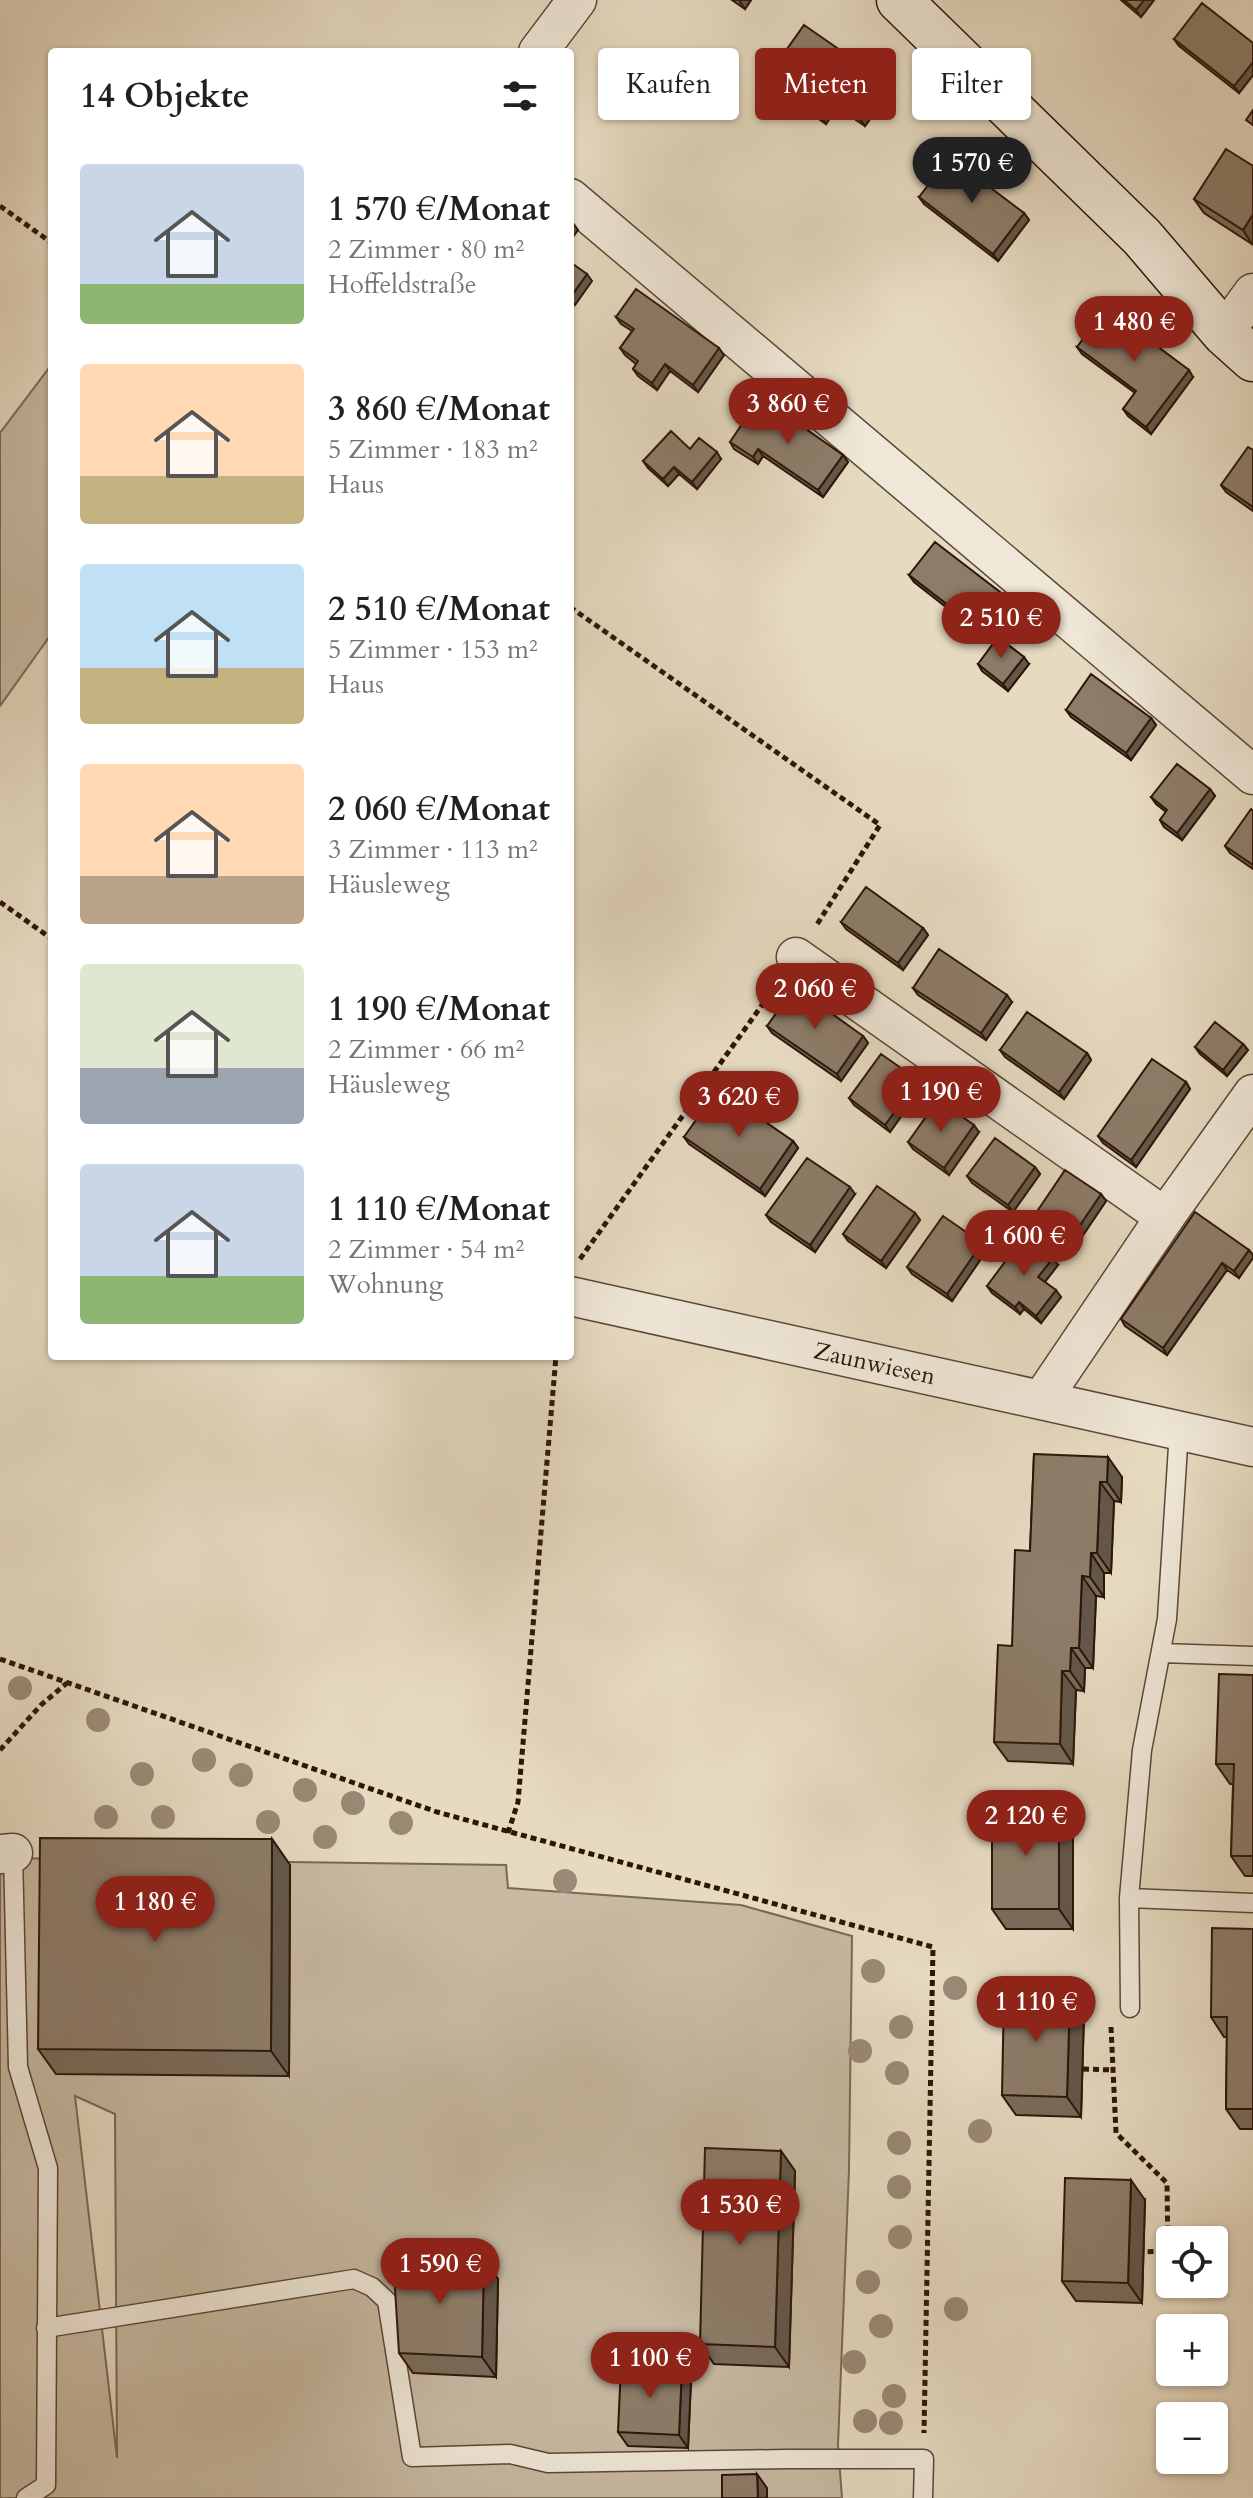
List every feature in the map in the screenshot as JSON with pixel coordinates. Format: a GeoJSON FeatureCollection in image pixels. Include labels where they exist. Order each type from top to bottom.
{"type":"FeatureCollection","features":[{"type":"Feature","properties":{"kind":"street"},"geometry":{"type":"LineString","coordinates":[[541,48],[577,0]]}},
{"type":"Feature","properties":{"kind":"street"},"geometry":{"type":"LineString","coordinates":[[899,0],[1142,237],[1239,346]]}},
{"type":"Feature","properties":{"kind":"street"},"geometry":{"type":"LineString","coordinates":[[574,201],[1253,775]]}},
{"type":"Feature","properties":{"kind":"street"},"geometry":{"type":"LineString","coordinates":[[1239,346],[1253,293]]}},
{"type":"Feature","properties":{"kind":"street"},"geometry":{"type":"LineString","coordinates":[[796,957],[1165,1217]]}},
{"type":"Feature","properties":{"kind":"street"},"geometry":{"type":"LineString","coordinates":[[1042,1399],[1253,1094]]}},
{"type":"Feature","properties":{"kind":"street","name":"Zaunwiesen"},"geometry":{"type":"LineString","coordinates":[[574,1279],[1042,1399],[1253,1447]]}},
{"type":"Feature","properties":{"kind":"lane"},"geometry":{"type":"LineString","coordinates":[[1130,2008],[1129,1898],[1142,1750],[1167,1619],[1179,1431]]}},
{"type":"Feature","properties":{"kind":"lane"},"geometry":{"type":"LineString","coordinates":[[1161,1653],[1253,1656]]}},
{"type":"Feature","properties":{"kind":"lane"},"geometry":{"type":"LineString","coordinates":[[6,1854],[18,2067],[48,2168],[46,2485],[26,2498]]}},
{"type":"Feature","properties":{"kind":"lane"},"geometry":{"type":"LineString","coordinates":[[1129,1898],[1253,1903]]}},
{"type":"Feature","properties":{"kind":"lane"},"geometry":{"type":"LineString","coordinates":[[46,2328],[354,2279],[372,2287],[387,2301],[412,2457],[510,2454],[548,2463],[924,2459],[923,2498]]}},
{"type":"Feature","properties":{"kind":"path"},"geometry":{"type":"LineString","coordinates":[[0,206],[48,240]]}},
{"type":"Feature","properties":{"kind":"path"},"geometry":{"type":"LineString","coordinates":[[574,610],[880,825],[796,957],[583,1251],[574,1279]]}},
{"type":"Feature","properties":{"kind":"path"},"geometry":{"type":"LineString","coordinates":[[0,902],[48,936]]}},
{"type":"Feature","properties":{"kind":"path"},"geometry":{"type":"LineString","coordinates":[[508,1833],[518,1802],[556,1360]]}},
{"type":"Feature","properties":{"kind":"path"},"geometry":{"type":"LineString","coordinates":[[0,1659],[437,1812],[933,1947],[924,2459]]}},
{"type":"Feature","properties":{"kind":"path"},"geometry":{"type":"LineString","coordinates":[[0,1750],[41,1705],[68,1683]]}},
{"type":"Feature","properties":{"kind":"path"},"geometry":{"type":"LineString","coordinates":[[1130,2008],[1110,2004],[1116,2133],[1167,2183],[1168,2251],[1144,2252]]}},
{"type":"Feature","properties":{"kind":"path"},"geometry":{"type":"LineString","coordinates":[[1083,2069],[1113,2070]]}},
{"type":"Feature","properties":{"kind":"shaded area"},"geometry":{"type":"Polygon","coordinates":[[[48,369],[48,639],[0,706],[0,433],[48,369]]]}},
{"type":"Feature","properties":{"kind":"shaded area"},"geometry":{"type":"Polygon","coordinates":[[[0,1858],[506,1865],[508,1888],[741,1905],[852,1936],[849,2170],[838,2445],[842,2498],[0,2498],[0,1858]],[[75,2096],[117,2458],[115,2114],[75,2096]]]}},
{"type":"Feature","properties":{"kind":"building"},"geometry":{"type":"Polygon","coordinates":[[[1124,0],[1144,0],[1136,10],[1124,0]]]}},
{"type":"Feature","properties":{"kind":"building"},"geometry":{"type":"Polygon","coordinates":[[[1202,3],[1253,43],[1253,62],[1234,86],[1174,39],[1202,3]]]}},
{"type":"Feature","properties":{"kind":"building"},"geometry":{"type":"Polygon","coordinates":[[[804,25],[837,48],[788,48],[804,25]]]}},
{"type":"Feature","properties":{"kind":"building"},"geometry":{"type":"Polygon","coordinates":[[[1253,110],[1253,125],[1246,120],[1253,110]]]}},
{"type":"Feature","properties":{"kind":"building"},"geometry":{"type":"Polygon","coordinates":[[[1226,149],[1253,166],[1253,214],[1243,230],[1194,199],[1226,149]]]}},
{"type":"Feature","properties":{"kind":"building"},"geometry":{"type":"Polygon","coordinates":[[[950,157],[1024,213],[993,254],[919,197],[950,157]]]}},
{"type":"Feature","properties":{"kind":"building"},"geometry":{"type":"Polygon","coordinates":[[[574,265],[587,274],[574,292],[574,265]]]}},
{"type":"Feature","properties":{"kind":"building"},"geometry":{"type":"Polygon","coordinates":[[[636,289],[719,348],[693,385],[665,364],[652,383],[633,369],[638,361],[620,348],[634,329],[616,317],[636,289]]]}},
{"type":"Feature","properties":{"kind":"building"},"geometry":{"type":"Polygon","coordinates":[[[1106,308],[1189,370],[1146,427],[1123,409],[1136,391],[1077,347],[1106,308]]]}},
{"type":"Feature","properties":{"kind":"building"},"geometry":{"type":"Polygon","coordinates":[[[755,405],[778,421],[783,413],[843,455],[818,490],[758,449],[753,457],[730,442],[755,405]]]}},
{"type":"Feature","properties":{"kind":"building"},"geometry":{"type":"Polygon","coordinates":[[[671,431],[690,449],[699,438],[717,452],[692,482],[674,467],[663,479],[643,461],[671,431]]]}},
{"type":"Feature","properties":{"kind":"building"},"geometry":{"type":"Polygon","coordinates":[[[1248,447],[1253,450],[1253,507],[1221,485],[1248,447]]]}},
{"type":"Feature","properties":{"kind":"building"},"geometry":{"type":"Polygon","coordinates":[[[935,542],[1013,602],[988,636],[909,575],[935,542]]]}},
{"type":"Feature","properties":{"kind":"building"},"geometry":{"type":"Polygon","coordinates":[[[998,637],[1024,657],[1003,684],[978,664],[998,637]]]}},
{"type":"Feature","properties":{"kind":"building"},"geometry":{"type":"Polygon","coordinates":[[[1091,674],[1151,718],[1126,753],[1066,710],[1091,674]]]}},
{"type":"Feature","properties":{"kind":"building"},"geometry":{"type":"Polygon","coordinates":[[[1177,764],[1210,789],[1177,833],[1160,820],[1167,810],[1151,797],[1177,764]]]}},
{"type":"Feature","properties":{"kind":"building"},"geometry":{"type":"Polygon","coordinates":[[[1251,809],[1253,811],[1253,865],[1225,846],[1251,809]]]}},
{"type":"Feature","properties":{"kind":"building"},"geometry":{"type":"Polygon","coordinates":[[[866,887],[923,928],[898,963],[841,922],[866,887]]]}},
{"type":"Feature","properties":{"kind":"building"},"geometry":{"type":"Polygon","coordinates":[[[939,949],[1007,995],[981,1033],[913,988],[939,949]]]}},
{"type":"Feature","properties":{"kind":"building"},"geometry":{"type":"Polygon","coordinates":[[[795,987],[863,1036],[837,1074],[767,1026],[795,987]]]}},
{"type":"Feature","properties":{"kind":"building"},"geometry":{"type":"Polygon","coordinates":[[[1027,1012],[1087,1053],[1059,1092],[1000,1050],[1027,1012]]]}},
{"type":"Feature","properties":{"kind":"building"},"geometry":{"type":"Polygon","coordinates":[[[1215,1022],[1243,1044],[1223,1070],[1195,1047],[1215,1022]]]}},
{"type":"Feature","properties":{"kind":"building"},"geometry":{"type":"Polygon","coordinates":[[[881,1054],[918,1080],[885,1125],[849,1098],[881,1054]]]}},
{"type":"Feature","properties":{"kind":"building"},"geometry":{"type":"Polygon","coordinates":[[[1152,1059],[1186,1082],[1131,1160],[1098,1136],[1152,1059]]]}},
{"type":"Feature","properties":{"kind":"building"},"geometry":{"type":"Polygon","coordinates":[[[718,1089],[793,1141],[760,1189],[684,1137],[718,1089]]]}},
{"type":"Feature","properties":{"kind":"building"},"geometry":{"type":"Polygon","coordinates":[[[938,1100],[974,1125],[944,1168],[908,1142],[938,1100]]]}},
{"type":"Feature","properties":{"kind":"building"},"geometry":{"type":"Polygon","coordinates":[[[995,1138],[1035,1167],[1008,1205],[967,1176],[995,1138]]]}},
{"type":"Feature","properties":{"kind":"building"},"geometry":{"type":"Polygon","coordinates":[[[807,1158],[850,1187],[810,1245],[766,1215],[807,1158]]]}},
{"type":"Feature","properties":{"kind":"building"},"geometry":{"type":"Polygon","coordinates":[[[1065,1170],[1101,1194],[1072,1237],[1036,1213],[1065,1170]]]}},
{"type":"Feature","properties":{"kind":"building"},"geometry":{"type":"Polygon","coordinates":[[[877,1186],[915,1213],[881,1261],[843,1234],[877,1186]]]}},
{"type":"Feature","properties":{"kind":"building"},"geometry":{"type":"Polygon","coordinates":[[[1195,1212],[1249,1250],[1234,1271],[1222,1263],[1163,1348],[1121,1319],[1195,1212]]]}},
{"type":"Feature","properties":{"kind":"building"},"geometry":{"type":"Polygon","coordinates":[[[943,1216],[982,1243],[947,1294],[907,1267],[943,1216]]]}},
{"type":"Feature","properties":{"kind":"building"},"geometry":{"type":"Polygon","coordinates":[[[1024,1236],[1053,1258],[1038,1277],[1056,1290],[1036,1316],[1019,1302],[1015,1307],[987,1286],[1024,1236]]]}},
{"type":"Feature","properties":{"kind":"building"},"geometry":{"type":"Polygon","coordinates":[[[1034,1454],[1108,1457],[1107,1482],[1100,1482],[1097,1553],[1091,1553],[1090,1577],[1082,1576],[1079,1648],[1071,1648],[1070,1671],[1062,1671],[1060,1744],[994,1742],[998,1645],[1012,1646],[1015,1550],[1030,1551],[1034,1454]]]}},
{"type":"Feature","properties":{"kind":"building"},"geometry":{"type":"Polygon","coordinates":[[[1219,1674],[1253,1675],[1253,1856],[1231,1856],[1234,1764],[1216,1764],[1219,1674]]]}},
{"type":"Feature","properties":{"kind":"building"},"geometry":{"type":"Polygon","coordinates":[[[992,1806],[1059,1806],[1059,1909],[992,1909],[992,1806]]]}},
{"type":"Feature","properties":{"kind":"building"},"geometry":{"type":"Polygon","coordinates":[[[40,1838],[272,1839],[271,2051],[38,2049],[40,1838]]]}},
{"type":"Feature","properties":{"kind":"building"},"geometry":{"type":"Polygon","coordinates":[[[1212,1928],[1253,1929],[1253,2109],[1226,2109],[1227,2017],[1211,2017],[1212,1928]]]}},
{"type":"Feature","properties":{"kind":"building"},"geometry":{"type":"Polygon","coordinates":[[[1004,1992],[1070,1994],[1067,2097],[1002,2095],[1004,1992]]]}},
{"type":"Feature","properties":{"kind":"building"},"geometry":{"type":"Polygon","coordinates":[[[705,2148],[781,2151],[775,2347],[700,2344],[705,2148]]]}},
{"type":"Feature","properties":{"kind":"building"},"geometry":{"type":"Polygon","coordinates":[[[1065,2178],[1131,2180],[1128,2283],[1062,2281],[1065,2178]]]}},
{"type":"Feature","properties":{"kind":"building"},"geometry":{"type":"Polygon","coordinates":[[[393,2257],[484,2259],[482,2357],[399,2353],[393,2257]]]}},
{"type":"Feature","properties":{"kind":"building"},"geometry":{"type":"Polygon","coordinates":[[[621,2365],[682,2367],[679,2435],[618,2432],[621,2365]]]}},
{"type":"Feature","properties":{"kind":"building"},"geometry":{"type":"Polygon","coordinates":[[[757,2474],[758,2498],[722,2498],[722,2475],[757,2474]]]}}]}
